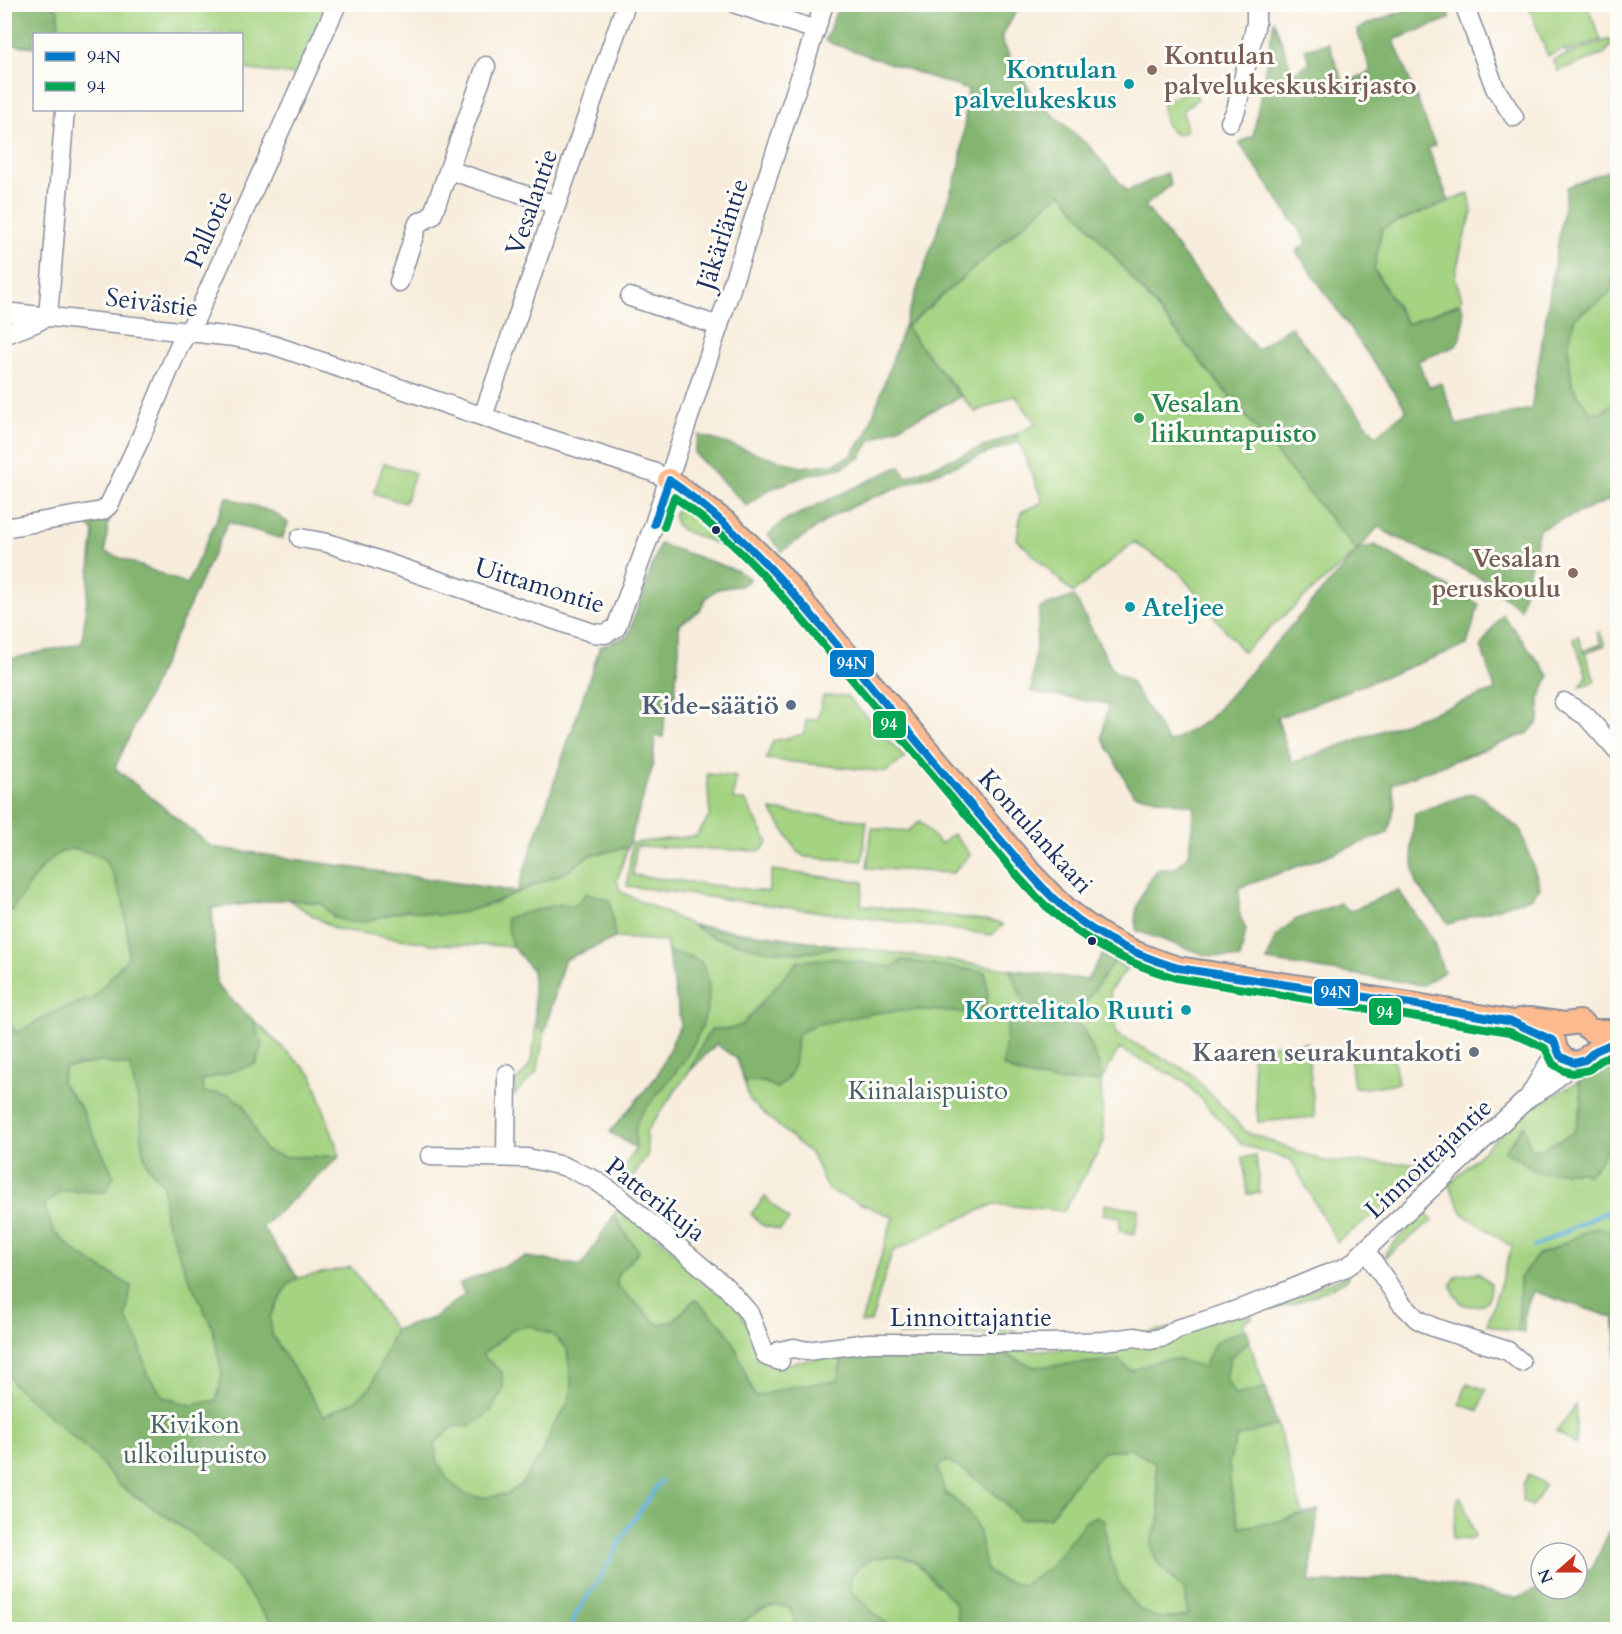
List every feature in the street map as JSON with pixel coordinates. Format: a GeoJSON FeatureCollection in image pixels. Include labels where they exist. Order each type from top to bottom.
{"type":"FeatureCollection","features":[{"type":"Feature","properties":{"kind":"main road","name":"Kontulankaari"},"geometry":{"type":"LineString","coordinates":[[669,480],[729,525],[757,551],[1034,877],[1053,898],[1092,931],[1129,951],[1178,968],[1513,1022],[1572,1044],[1617,1031]]}},
{"type":"Feature","properties":{"kind":"main road"},"geometry":{"type":"LineString","coordinates":[[1572,1044],[1617,1041]]}},
{"type":"Feature","properties":{"kind":"street","name":"Pallotie"},"geometry":{"type":"LineString","coordinates":[[4,528],[102,512],[109,505],[337,4]]}},
{"type":"Feature","properties":{"kind":"street","name":"Vesalantie"},"geometry":{"type":"LineString","coordinates":[[483,416],[626,4]]}},
{"type":"Feature","properties":{"kind":"street"},"geometry":{"type":"LineString","coordinates":[[736,4],[816,30]]}},
{"type":"Feature","properties":{"kind":"street","name":"Jäkärläntie"},"geometry":{"type":"LineString","coordinates":[[669,480],[824,4]]}},
{"type":"Feature","properties":{"kind":"street"},"geometry":{"type":"LineString","coordinates":[[1230,122],[1236,111],[1256,24],[1256,4]]}},
{"type":"Feature","properties":{"kind":"street"},"geometry":{"type":"LineString","coordinates":[[1464,4],[1496,88],[1514,117]]}},
{"type":"Feature","properties":{"kind":"street"},"geometry":{"type":"LineString","coordinates":[[399,282],[418,223],[432,216],[486,66]]}},
{"type":"Feature","properties":{"kind":"street"},"geometry":{"type":"LineString","coordinates":[[4,335],[48,316],[65,111]]}},
{"type":"Feature","properties":{"kind":"street"},"geometry":{"type":"LineString","coordinates":[[449,170],[556,205]]}},
{"type":"Feature","properties":{"kind":"street"},"geometry":{"type":"LineString","coordinates":[[630,297],[719,326]]}},
{"type":"Feature","properties":{"kind":"street","name":"Seivästie"},"geometry":{"type":"LineString","coordinates":[[4,312],[245,339],[292,352],[653,472],[669,480]]}},
{"type":"Feature","properties":{"kind":"street","name":"Uittamontie"},"geometry":{"type":"LineString","coordinates":[[300,538],[328,543],[593,633],[605,634],[618,624],[669,480]]}},
{"type":"Feature","properties":{"kind":"street"},"geometry":{"type":"LineString","coordinates":[[1564,702],[1586,716],[1617,752]]}},
{"type":"Feature","properties":{"kind":"street","name":"Linnoittajantie"},"geometry":{"type":"LineString","coordinates":[[769,1357],[779,1351],[794,1348],[807,1351],[868,1343],[1104,1341],[1135,1337],[1148,1330],[1163,1327],[1177,1329],[1303,1286],[1328,1274],[1336,1264],[1348,1257],[1363,1253],[1529,1097],[1572,1044]]}},
{"type":"Feature","properties":{"kind":"street"},"geometry":{"type":"LineString","coordinates":[[506,1157],[507,1074]]}},
{"type":"Feature","properties":{"kind":"street","name":"Patterikuja"},"geometry":{"type":"LineString","coordinates":[[430,1156],[527,1158],[563,1166],[596,1180],[737,1298],[754,1322],[769,1357]]}},
{"type":"Feature","properties":{"kind":"street"},"geometry":{"type":"LineString","coordinates":[[1363,1253],[1401,1303],[1417,1318],[1433,1327],[1508,1351],[1521,1362]]}},
{"type":"Feature","properties":{"kind":"green space"},"geometry":{"type":"Polygon","coordinates":[[[5,4],[50,5],[58,9],[59,33],[33,33],[33,47],[5,44],[5,4]]]}},
{"type":"Feature","properties":{"kind":"green space"},"geometry":{"type":"Polygon","coordinates":[[[4,5],[327,5],[296,75],[243,69],[243,33],[33,33],[33,47],[5,44],[4,5]]]}},
{"type":"Feature","properties":{"kind":"green space"},"geometry":{"type":"Polygon","coordinates":[[[839,5],[1020,5],[1001,38],[1013,64],[1036,100],[1090,147],[1127,191],[1167,173],[1171,185],[1145,206],[1257,350],[1290,326],[1376,436],[1407,410],[1296,251],[1307,242],[1239,143],[1253,136],[1274,21],[1293,73],[1310,63],[1305,49],[1328,43],[1344,84],[1371,71],[1357,30],[1419,5],[1446,5],[1451,18],[1394,40],[1435,145],[1428,148],[1449,201],[1382,228],[1374,269],[1407,324],[1461,303],[1463,325],[1456,346],[1418,361],[1429,387],[1441,383],[1457,425],[1531,409],[1567,187],[1617,167],[1617,261],[1610,294],[1575,317],[1568,346],[1572,385],[1590,413],[1603,411],[1617,400],[1617,497],[1539,529],[1520,609],[1481,578],[1386,532],[1379,526],[1358,550],[1375,545],[1479,604],[1467,645],[1277,718],[1292,763],[1495,690],[1481,646],[1502,614],[1549,675],[1539,699],[1539,721],[1528,733],[1392,784],[1395,805],[1388,833],[1239,888],[1239,912],[1246,930],[1240,959],[1206,955],[1137,931],[1135,923],[1137,907],[1153,876],[1158,869],[1175,868],[1189,855],[1194,806],[1133,794],[1102,737],[1108,704],[1031,692],[1040,608],[1074,596],[1113,670],[1130,681],[1169,743],[1208,720],[1357,551],[1061,192],[906,327],[961,397],[871,440],[860,458],[841,468],[805,476],[768,490],[747,506],[694,453],[699,435],[801,467],[832,464],[851,456],[867,433],[960,165],[968,90],[825,41],[839,5]]]}},
{"type":"Feature","properties":{"kind":"green space"},"geometry":{"type":"Polygon","coordinates":[[[1528,5],[1587,5],[1601,40],[1548,56],[1528,5]]]}},
{"type":"Feature","properties":{"kind":"green space"},"geometry":{"type":"Polygon","coordinates":[[[1610,39],[1611,45],[1604,54],[1558,71],[1553,60],[1610,39]]]}},
{"type":"Feature","properties":{"kind":"green space"},"geometry":{"type":"Polygon","coordinates":[[[1191,91],[1198,99],[1184,109],[1187,129],[1177,135],[1173,133],[1165,120],[1164,101],[1191,91]]]}},
{"type":"Feature","properties":{"kind":"green space","name":"Vesalan liikuntapuisto"},"geometry":{"type":"Polygon","coordinates":[[[1061,192],[1357,551],[1243,652],[1178,571],[1134,542],[1073,593],[1017,539],[1021,512],[1043,502],[1016,434],[1036,424],[1015,395],[975,412],[905,328],[1061,192]]]}},
{"type":"Feature","properties":{"kind":"green space"},"geometry":{"type":"Polygon","coordinates":[[[1469,193],[1472,213],[1455,277],[1462,299],[1461,303],[1407,324],[1374,269],[1382,228],[1469,193]]]}},
{"type":"Feature","properties":{"kind":"green space"},"geometry":{"type":"Polygon","coordinates":[[[1617,261],[1617,400],[1603,411],[1590,414],[1572,385],[1568,346],[1575,317],[1610,294],[1617,261]]]}},
{"type":"Feature","properties":{"kind":"green space"},"geometry":{"type":"Polygon","coordinates":[[[1016,434],[1019,441],[838,513],[782,551],[768,535],[784,521],[900,466],[906,477],[1016,434]]]}},
{"type":"Feature","properties":{"kind":"green space"},"geometry":{"type":"Polygon","coordinates":[[[384,463],[415,473],[405,503],[374,493],[384,463]]]}},
{"type":"Feature","properties":{"kind":"green space","name":"Kivikon ulkoilupuisto"},"geometry":{"type":"Polygon","coordinates":[[[227,497],[275,513],[288,523],[282,539],[228,522],[115,768],[212,847],[517,892],[600,647],[628,636],[660,544],[738,571],[750,579],[743,585],[717,589],[706,598],[700,610],[679,625],[674,701],[666,701],[663,737],[655,736],[652,768],[628,847],[588,856],[568,871],[488,905],[461,913],[438,915],[407,910],[362,922],[348,922],[334,917],[322,904],[287,899],[211,908],[217,986],[253,1020],[262,1043],[256,1064],[201,1081],[205,1093],[228,1094],[244,1105],[265,1151],[285,1157],[340,1156],[262,1227],[298,1278],[287,1286],[270,1317],[272,1335],[324,1416],[355,1401],[372,1385],[394,1330],[433,1318],[465,1294],[459,1284],[526,1257],[582,1266],[614,1215],[639,1251],[617,1275],[617,1286],[659,1325],[673,1321],[695,1299],[722,1325],[733,1341],[755,1397],[793,1386],[837,1381],[843,1354],[996,1350],[1034,1367],[1119,1360],[1131,1371],[1151,1363],[1175,1359],[1203,1368],[1216,1341],[1246,1329],[1250,1340],[1230,1358],[1226,1379],[1235,1395],[1266,1388],[1277,1425],[1237,1437],[1229,1462],[1231,1489],[1240,1527],[1271,1523],[1318,1510],[1309,1583],[1340,1583],[1401,1575],[1515,1598],[1529,1593],[1529,1601],[1589,1601],[1589,1570],[1592,1569],[1617,1515],[1617,1629],[959,1629],[956,1604],[915,1561],[899,1557],[874,1558],[860,1566],[851,1575],[850,1589],[877,1616],[895,1629],[793,1629],[795,1626],[791,1609],[783,1606],[761,1610],[735,1629],[284,1629],[266,1617],[233,1572],[188,1531],[120,1486],[96,1457],[14,1385],[5,1370],[4,1017],[17,1033],[60,1009],[93,998],[128,957],[128,940],[123,901],[113,874],[103,858],[82,850],[65,851],[55,856],[38,872],[12,911],[5,909],[5,660],[82,643],[94,532],[88,525],[102,520],[115,510],[108,523],[105,552],[187,584],[227,497]],[[99,1062],[65,1068],[61,1082],[79,1105],[114,1176],[106,1192],[61,1191],[44,1206],[54,1232],[80,1255],[131,1286],[126,1317],[140,1345],[147,1374],[164,1397],[191,1405],[217,1400],[222,1375],[213,1329],[185,1270],[165,1217],[163,1185],[148,1166],[142,1148],[141,1114],[130,1066],[99,1062]],[[531,1326],[515,1328],[482,1355],[502,1372],[503,1390],[490,1412],[472,1425],[453,1427],[434,1444],[438,1462],[448,1480],[464,1493],[481,1498],[507,1494],[521,1485],[544,1450],[553,1426],[567,1406],[572,1388],[567,1349],[554,1336],[531,1326]],[[1130,1449],[1103,1452],[1076,1481],[1049,1518],[1019,1519],[995,1494],[968,1473],[947,1461],[937,1467],[945,1493],[966,1510],[976,1526],[987,1571],[1001,1580],[1023,1585],[1048,1569],[1085,1522],[1095,1516],[1104,1519],[1110,1556],[1116,1575],[1136,1605],[1150,1614],[1167,1618],[1188,1615],[1185,1590],[1156,1560],[1150,1546],[1160,1516],[1155,1463],[1130,1449]]]}},
{"type":"Feature","properties":{"kind":"green space"},"geometry":{"type":"Polygon","coordinates":[[[685,505],[732,537],[728,548],[678,527],[674,516],[680,507],[685,505]]]}},
{"type":"Feature","properties":{"kind":"green space","name":"Kivikon ulkoilupuisto"},"geometry":{"type":"Polygon","coordinates":[[[660,544],[738,571],[750,579],[743,585],[717,589],[706,598],[700,610],[679,625],[674,701],[666,701],[663,737],[655,736],[652,768],[617,881],[621,892],[692,925],[1087,980],[1102,955],[1127,969],[1110,990],[1116,1034],[1190,1072],[1246,1132],[1323,1161],[1430,1164],[1381,1209],[1337,1242],[1291,1160],[1243,1145],[1184,1081],[1119,1049],[1101,1081],[1104,1142],[1064,1211],[994,1204],[892,1252],[871,1322],[861,1323],[893,1217],[828,1190],[812,1155],[750,1101],[737,1059],[716,1044],[688,1073],[646,1132],[648,1154],[629,1182],[617,1179],[636,1148],[610,1132],[657,1076],[681,1023],[666,941],[615,938],[564,960],[545,1031],[537,1072],[514,1095],[514,1082],[526,1071],[531,1061],[536,1007],[531,969],[513,946],[433,944],[335,929],[287,899],[212,908],[217,986],[312,1075],[340,1156],[262,1227],[297,1278],[351,1267],[395,1330],[433,1318],[465,1294],[459,1284],[526,1257],[582,1266],[619,1207],[727,1293],[775,1366],[843,1354],[1055,1350],[1251,1313],[1252,1318],[1243,1322],[1287,1455],[1303,1514],[1318,1510],[1309,1583],[1340,1583],[1401,1575],[1515,1598],[1529,1593],[1529,1601],[1589,1601],[1589,1570],[1592,1569],[1617,1515],[1617,1629],[5,1629],[4,842],[115,768],[212,847],[518,892],[600,647],[628,636],[660,544]]]}},
{"type":"Feature","properties":{"kind":"green space"},"geometry":{"type":"Polygon","coordinates":[[[1600,632],[1605,645],[1585,653],[1595,681],[1580,687],[1587,676],[1573,638],[1578,636],[1583,651],[1601,644],[1597,633],[1600,632]]]}},
{"type":"Feature","properties":{"kind":"green space"},"geometry":{"type":"Polygon","coordinates":[[[823,696],[847,696],[905,758],[886,772],[766,759],[773,741],[804,734],[806,720],[818,719],[823,696]]]}},
{"type":"Feature","properties":{"kind":"green space"},"geometry":{"type":"Polygon","coordinates":[[[707,774],[736,777],[733,800],[745,800],[768,842],[761,851],[636,846],[633,875],[768,892],[772,870],[863,882],[861,905],[998,922],[1003,925],[992,935],[627,886],[632,843],[696,836],[710,816],[707,774]]]}},
{"type":"Feature","properties":{"kind":"green space"},"geometry":{"type":"Polygon","coordinates":[[[1471,793],[1480,796],[1521,831],[1540,887],[1532,897],[1449,924],[1416,884],[1411,848],[1415,813],[1471,793]]]}},
{"type":"Feature","properties":{"kind":"green space"},"geometry":{"type":"Polygon","coordinates":[[[771,810],[867,821],[862,861],[805,857],[797,851],[771,810]]]}},
{"type":"Feature","properties":{"kind":"green space"},"geometry":{"type":"Polygon","coordinates":[[[920,821],[940,844],[953,834],[970,854],[953,873],[867,868],[872,828],[908,831],[920,821]]]}},
{"type":"Feature","properties":{"kind":"green space"},"geometry":{"type":"Polygon","coordinates":[[[1398,890],[1431,936],[1444,972],[1423,985],[1267,961],[1275,937],[1295,920],[1340,903],[1350,911],[1398,890]]]}},
{"type":"Feature","properties":{"kind":"green space"},"geometry":{"type":"Polygon","coordinates":[[[587,893],[610,900],[615,938],[564,960],[545,1031],[536,1027],[532,970],[512,946],[506,918],[559,904],[574,905],[587,893]]]}},
{"type":"Feature","properties":{"kind":"green space"},"geometry":{"type":"Polygon","coordinates":[[[692,925],[839,946],[814,952],[796,953],[765,950],[712,937],[692,925]]]}},
{"type":"Feature","properties":{"kind":"green space"},"geometry":{"type":"Polygon","coordinates":[[[668,952],[693,957],[703,965],[708,978],[708,1003],[695,1042],[671,1078],[638,1120],[636,1148],[610,1132],[657,1076],[681,1024],[668,952]]]}},
{"type":"Feature","properties":{"kind":"green space"},"geometry":{"type":"Polygon","coordinates":[[[1102,955],[1114,962],[1077,1014],[1032,1005],[1025,1006],[1010,970],[1087,980],[1102,955]]]}},
{"type":"Feature","properties":{"kind":"green space"},"geometry":{"type":"Polygon","coordinates":[[[831,958],[892,967],[903,960],[985,972],[988,995],[985,1007],[976,1013],[915,1010],[875,1013],[813,1025],[797,1035],[792,1071],[784,1083],[777,1088],[764,1082],[744,1081],[737,1059],[716,1044],[688,1073],[712,1029],[730,1029],[742,1025],[798,961],[831,958]]]}},
{"type":"Feature","properties":{"kind":"green space"},"geometry":{"type":"Polygon","coordinates":[[[1009,1013],[1047,1016],[1065,1020],[1083,1028],[1099,1065],[1101,1081],[1077,1082],[1038,1078],[1003,1066],[1009,1013]]]}},
{"type":"Feature","properties":{"kind":"green space"},"geometry":{"type":"Polygon","coordinates":[[[1307,1043],[1315,1117],[1258,1122],[1251,1046],[1307,1043]]]}},
{"type":"Feature","properties":{"kind":"green space"},"geometry":{"type":"Polygon","coordinates":[[[1349,1047],[1393,1055],[1398,1083],[1366,1088],[1354,1087],[1349,1047]]]}},
{"type":"Feature","properties":{"kind":"green space"},"geometry":{"type":"Polygon","coordinates":[[[1617,1060],[1617,1371],[1615,1318],[1533,1291],[1524,1314],[1524,1333],[1487,1325],[1512,1247],[1463,1214],[1449,1185],[1519,1115],[1617,1060]]]}},
{"type":"Feature","properties":{"kind":"green space"},"geometry":{"type":"Polygon","coordinates":[[[1617,1060],[1617,1139],[1588,1175],[1583,1172],[1539,1172],[1504,1151],[1524,1125],[1530,1148],[1540,1150],[1573,1133],[1581,1108],[1578,1082],[1617,1060]]]}},
{"type":"Feature","properties":{"kind":"green space"},"geometry":{"type":"Polygon","coordinates":[[[1256,1156],[1260,1193],[1247,1194],[1243,1157],[1256,1156]]]}},
{"type":"Feature","properties":{"kind":"green space"},"geometry":{"type":"Polygon","coordinates":[[[765,1197],[789,1220],[780,1230],[762,1225],[751,1214],[765,1197]]]}},
{"type":"Feature","properties":{"kind":"green space"},"geometry":{"type":"Polygon","coordinates":[[[1105,1204],[1139,1209],[1135,1234],[1119,1231],[1121,1217],[1103,1214],[1105,1204]]]}},
{"type":"Feature","properties":{"kind":"green space"},"geometry":{"type":"Polygon","coordinates":[[[1421,1209],[1433,1220],[1385,1257],[1386,1251],[1408,1229],[1405,1225],[1421,1209]]]}},
{"type":"Feature","properties":{"kind":"green space"},"geometry":{"type":"Polygon","coordinates":[[[1595,1227],[1609,1229],[1617,1236],[1617,1371],[1615,1318],[1533,1291],[1524,1314],[1524,1333],[1518,1332],[1520,1278],[1537,1255],[1595,1227]]]}},
{"type":"Feature","properties":{"kind":"green space"},"geometry":{"type":"Polygon","coordinates":[[[1478,1272],[1491,1284],[1487,1301],[1480,1306],[1462,1304],[1451,1284],[1457,1276],[1478,1272]]]}},
{"type":"Feature","properties":{"kind":"green space"},"geometry":{"type":"Polygon","coordinates":[[[1348,1275],[1348,1279],[1307,1298],[1282,1307],[1266,1309],[1266,1307],[1348,1275]]]}},
{"type":"Feature","properties":{"kind":"green space"},"geometry":{"type":"Polygon","coordinates":[[[900,1330],[1015,1330],[1018,1335],[899,1336],[900,1330]]]}},
{"type":"Feature","properties":{"kind":"green space"},"geometry":{"type":"Polygon","coordinates":[[[1467,1383],[1486,1390],[1479,1411],[1460,1404],[1467,1383]]]}},
{"type":"Feature","properties":{"kind":"green space"},"geometry":{"type":"Polygon","coordinates":[[[1576,1405],[1576,1445],[1556,1431],[1576,1405]]]}},
{"type":"Feature","properties":{"kind":"green space"},"geometry":{"type":"Polygon","coordinates":[[[1529,1474],[1545,1485],[1532,1507],[1522,1500],[1523,1484],[1529,1474]]]}},
{"type":"Feature","properties":{"kind":"green space"},"geometry":{"type":"Polygon","coordinates":[[[1461,1497],[1475,1534],[1469,1540],[1452,1538],[1458,1498],[1461,1497]]]}},
{"type":"Feature","properties":{"kind":"waterway"},"geometry":{"type":"LineString","coordinates":[[1534,1247],[1605,1212],[1618,1219]]}},
{"type":"Feature","properties":{"kind":"waterway"},"geometry":{"type":"LineString","coordinates":[[571,1630],[576,1614],[600,1578],[630,1525],[661,1481]]}},
{"type":"Feature","properties":{"kind":"transit line","name":"94N"},"geometry":{"type":"LineString","coordinates":[[654,524],[669,480],[745,542],[830,636],[1040,885],[1080,921],[1127,949],[1178,968],[1513,1022],[1554,1041],[1560,1056],[1574,1063],[1585,1060],[1595,1051],[1618,1041]]}},
{"type":"Feature","properties":{"kind":"transit line","name":"94"},"geometry":{"type":"LineString","coordinates":[[664,527],[674,497],[721,534],[742,554],[801,618],[1024,883],[1060,919],[1107,950],[1141,966],[1176,978],[1510,1032],[1545,1048],[1553,1064],[1572,1073],[1589,1070],[1600,1061],[1618,1052]]}},
{"type":"Feature","properties":{"kind":"place","name":"Kontulan palvelukeskuskirjasto"},"geometry":{"type":"Point","coordinates":[1152,70]}},
{"type":"Feature","properties":{"kind":"place","name":"Kontulan palvelukeskus"},"geometry":{"type":"Point","coordinates":[1129,84]}},
{"type":"Feature","properties":{"kind":"place","name":"Vesalan liikuntapuisto"},"geometry":{"type":"Point","coordinates":[1139,418]}},
{"type":"Feature","properties":{"kind":"place","name":"Vesalan peruskoulu"},"geometry":{"type":"Point","coordinates":[1573,573]}},
{"type":"Feature","properties":{"kind":"place","name":"Ateljee"},"geometry":{"type":"Point","coordinates":[1130,607]}},
{"type":"Feature","properties":{"kind":"place","name":"Kide-säätiö"},"geometry":{"type":"Point","coordinates":[791,705]}},
{"type":"Feature","properties":{"kind":"place","name":"Korttelitalo Ruuti"},"geometry":{"type":"Point","coordinates":[1186,1010]}},
{"type":"Feature","properties":{"kind":"place","name":"Kaaren seurakuntakoti"},"geometry":{"type":"Point","coordinates":[1474,1052]}},
{"type":"Feature","properties":{"kind":"park label","name":"Kiinalaispuisto"},"geometry":{"type":"Point","coordinates":[928,1090]}}]}
